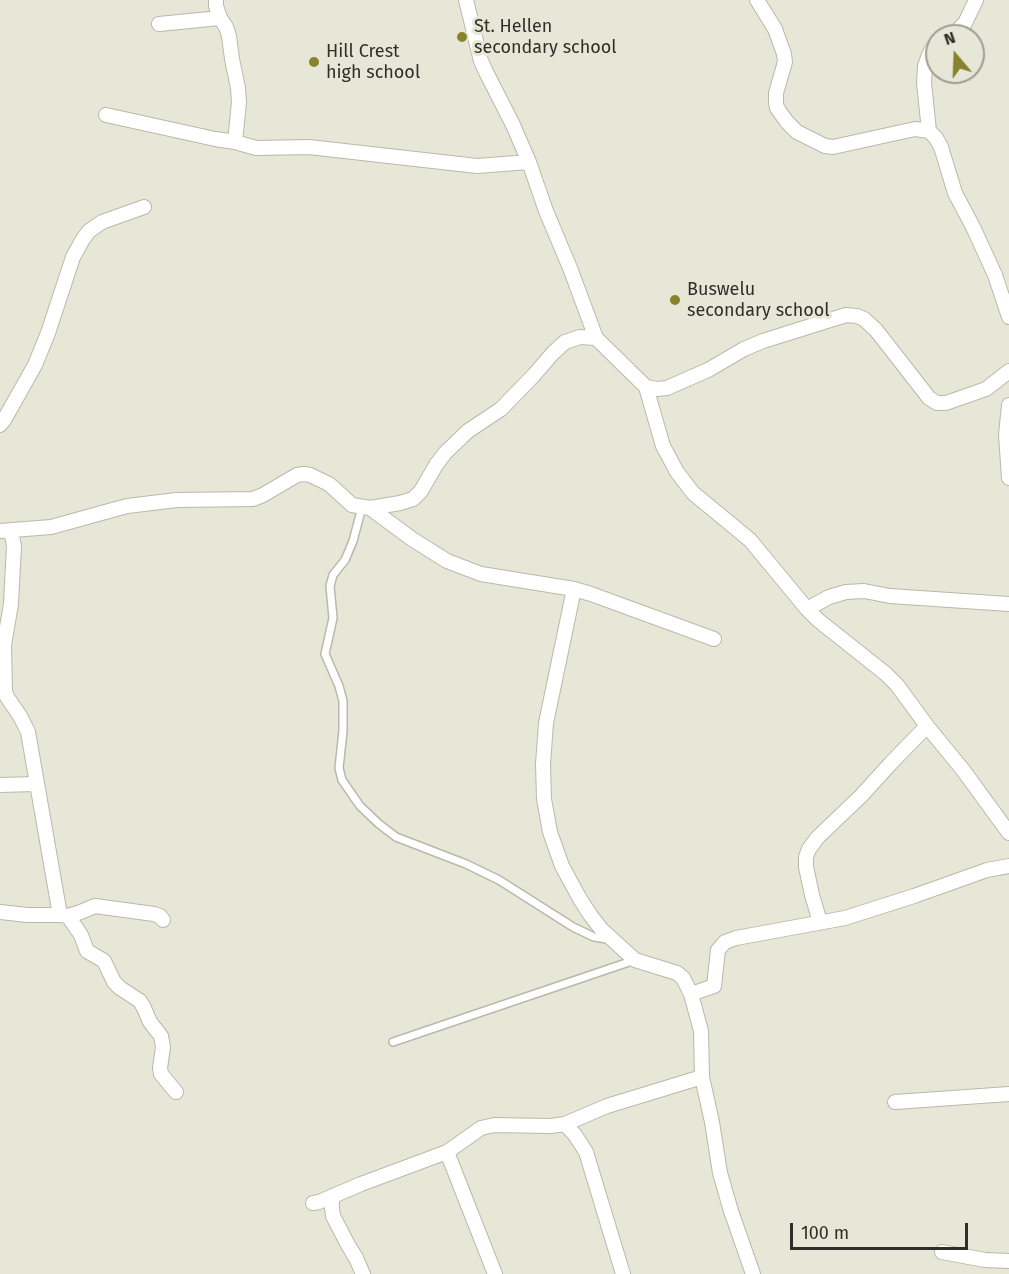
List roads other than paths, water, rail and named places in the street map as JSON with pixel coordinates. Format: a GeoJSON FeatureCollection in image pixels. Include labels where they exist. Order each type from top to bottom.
{"type":"FeatureCollection","features":[{"type":"Feature","properties":{"kind":"street"},"geometry":{"type":"LineString","coordinates":[[216,0],[220,18],[229,36],[238,88],[235,142]]}},
{"type":"Feature","properties":{"kind":"street"},"geometry":{"type":"LineString","coordinates":[[466,0],[481,60],[529,162],[596,338],[646,387],[663,446],[677,472],[693,493],[750,540],[818,620],[897,685],[1009,833]]}},
{"type":"Feature","properties":{"kind":"street"},"geometry":{"type":"LineString","coordinates":[[757,0],[775,29],[784,54],[785,62],[776,93],[777,108],[797,132],[825,146],[833,147],[915,129],[929,131],[936,138],[955,193],[995,275],[1009,317]]}},
{"type":"Feature","properties":{"kind":"street"},"geometry":{"type":"LineString","coordinates":[[964,24],[976,0]]}},
{"type":"Feature","properties":{"kind":"street"},"geometry":{"type":"LineString","coordinates":[[159,24],[220,18]]}},
{"type":"Feature","properties":{"kind":"street"},"geometry":{"type":"LineString","coordinates":[[925,66],[924,83],[929,131]]}},
{"type":"Feature","properties":{"kind":"street"},"geometry":{"type":"LineString","coordinates":[[106,115],[256,148],[309,147],[477,166],[529,162]]}},
{"type":"Feature","properties":{"kind":"street"},"geometry":{"type":"LineString","coordinates":[[0,425],[35,365],[73,257],[88,231],[102,222],[144,207]]}},
{"type":"Feature","properties":{"kind":"street"},"geometry":{"type":"LineString","coordinates":[[646,387],[667,388],[708,370],[744,349],[846,315],[864,319],[876,330],[929,398],[937,403],[946,403],[986,389],[1009,372]]}},
{"type":"Feature","properties":{"kind":"street"},"geometry":{"type":"LineString","coordinates":[[176,1092],[161,1074],[163,1047],[161,1036],[150,1022],[140,1001],[114,982],[104,961],[87,951],[81,935],[64,915],[36,784],[28,732],[5,691],[4,645],[11,604],[14,546],[6,531],[51,527],[128,506],[177,500],[253,499],[297,475],[304,474],[329,484],[352,505],[366,508],[386,507],[413,499],[421,492],[445,453],[468,431],[501,409],[565,342],[580,337],[596,338]]}},
{"type":"Feature","properties":{"kind":"street"},"geometry":{"type":"LineString","coordinates":[[1009,405],[1006,435],[1009,478]]}},
{"type":"Feature","properties":{"kind":"street"},"geometry":{"type":"LineString","coordinates":[[366,508],[447,561],[481,574],[574,589],[714,639]]}},
{"type":"Feature","properties":{"kind":"street"},"geometry":{"type":"LineString","coordinates":[[574,589],[546,723],[543,764],[544,799],[550,832],[562,866],[591,916],[602,930],[635,960],[677,973],[683,978],[692,994],[701,1031],[702,1077],[720,1173],[753,1274]]}},
{"type":"Feature","properties":{"kind":"street"},"geometry":{"type":"LineString","coordinates":[[807,609],[829,597],[846,592],[864,591],[890,596],[1009,604]]}},
{"type":"Feature","properties":{"kind":"street"},"geometry":{"type":"LineString","coordinates":[[820,922],[806,867],[809,849],[818,837],[861,796],[927,726]]}},
{"type":"Feature","properties":{"kind":"street"},"geometry":{"type":"LineString","coordinates":[[0,785],[36,784]]}},
{"type":"Feature","properties":{"kind":"street"},"geometry":{"type":"LineString","coordinates":[[692,994],[714,986],[717,950],[725,942],[845,918],[987,870],[1009,866]]}},
{"type":"Feature","properties":{"kind":"street"},"geometry":{"type":"LineString","coordinates":[[0,912],[64,915],[78,913],[94,906],[154,914],[163,920]]}},
{"type":"Feature","properties":{"kind":"street"},"geometry":{"type":"LineString","coordinates":[[313,1203],[447,1152],[481,1128],[495,1125],[552,1126],[565,1124],[607,1106],[702,1077]]}},
{"type":"Feature","properties":{"kind":"street"},"geometry":{"type":"LineString","coordinates":[[895,1102],[1009,1094]]}},
{"type":"Feature","properties":{"kind":"street"},"geometry":{"type":"LineString","coordinates":[[565,1124],[586,1152],[623,1274]]}},
{"type":"Feature","properties":{"kind":"street"},"geometry":{"type":"LineString","coordinates":[[447,1152],[495,1274]]}},
{"type":"Feature","properties":{"kind":"street"},"geometry":{"type":"LineString","coordinates":[[332,1197],[333,1216],[363,1274]]}},
{"type":"Feature","properties":{"kind":"street"},"geometry":{"type":"LineString","coordinates":[[942,1252],[985,1260],[1009,1261]]}},
{"type":"Feature","properties":{"kind":"lane"},"geometry":{"type":"LineString","coordinates":[[366,508],[345,560],[333,575],[330,586],[333,618],[325,654],[343,701],[339,768],[342,780],[360,806],[396,837],[448,856],[499,880],[573,927],[594,937],[615,941]]}},
{"type":"Feature","properties":{"kind":"lane"},"geometry":{"type":"LineString","coordinates":[[393,1042],[635,960]]}},
{"type":"Feature","properties":{"kind":"place","name":"St. Hellen secondary school"},"geometry":{"type":"Point","coordinates":[462,37]}},
{"type":"Feature","properties":{"kind":"place","name":"Hill Crest high school"},"geometry":{"type":"Point","coordinates":[314,62]}},
{"type":"Feature","properties":{"kind":"place","name":"Buswelu secondary school"},"geometry":{"type":"Point","coordinates":[675,300]}}]}
